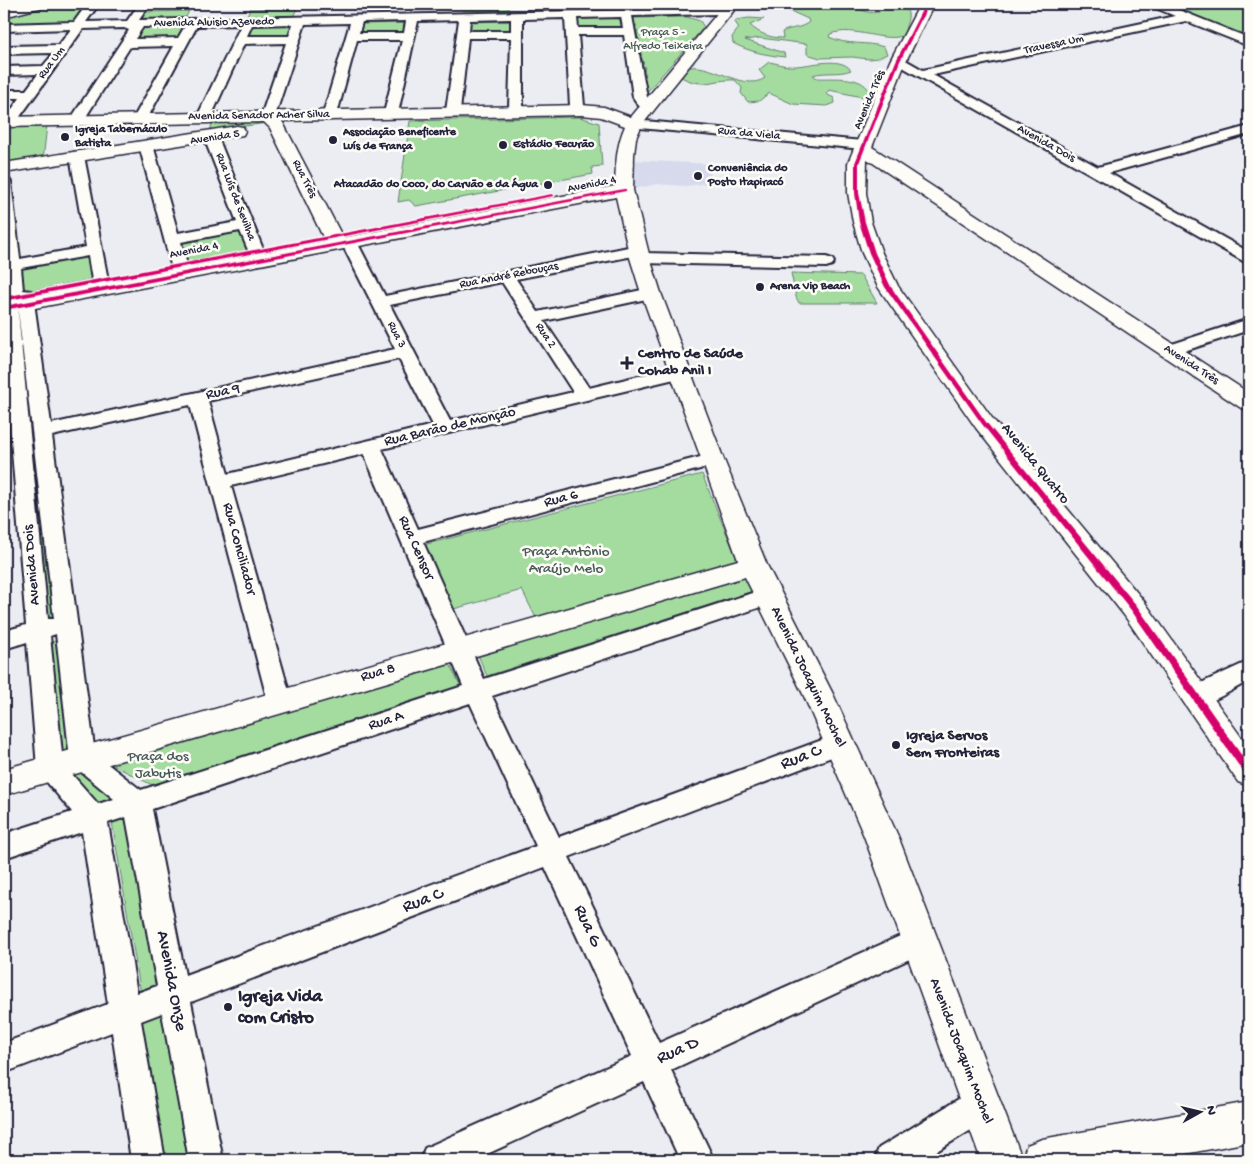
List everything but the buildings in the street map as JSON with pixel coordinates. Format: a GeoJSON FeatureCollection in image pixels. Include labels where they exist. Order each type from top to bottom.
{"type":"FeatureCollection","features":[{"type":"Feature","properties":{"kind":"street"},"geometry":{"type":"LineString","coordinates":[[4,13],[33,4]]}},
{"type":"Feature","properties":{"kind":"street"},"geometry":{"type":"LineString","coordinates":[[4,13],[38,4]]}},
{"type":"Feature","properties":{"kind":"street","name":"Rua Um"},"geometry":{"type":"LineString","coordinates":[[6,122],[30,94],[63,49],[92,4]]}},
{"type":"Feature","properties":{"kind":"street"},"geometry":{"type":"LineString","coordinates":[[330,114],[353,37],[355,4]]}},
{"type":"Feature","properties":{"kind":"street"},"geometry":{"type":"LineString","coordinates":[[392,113],[409,36],[407,4]]}},
{"type":"Feature","properties":{"kind":"street"},"geometry":{"type":"LineString","coordinates":[[454,111],[463,34],[463,18],[459,4]]}},
{"type":"Feature","properties":{"kind":"street"},"geometry":{"type":"LineString","coordinates":[[511,4],[517,34],[516,108]]}},
{"type":"Feature","properties":{"kind":"street"},"geometry":{"type":"LineString","coordinates":[[898,61],[927,4]]}},
{"type":"Feature","properties":{"kind":"street"},"geometry":{"type":"LineString","coordinates":[[1155,4],[1249,42]]}},
{"type":"Feature","properties":{"kind":"street"},"geometry":{"type":"LineString","coordinates":[[272,121],[301,7]]}},
{"type":"Feature","properties":{"kind":"street","name":"Avenida Aluisio Azevedo"},"geometry":{"type":"LineString","coordinates":[[4,28],[78,26],[136,19],[244,23],[514,18],[671,8],[724,7]]}},
{"type":"Feature","properties":{"kind":"street","name":"Avenida Joaquim Mochel"},"geometry":{"type":"LineString","coordinates":[[647,104],[724,7]]}},
{"type":"Feature","properties":{"kind":"street","name":"Avenida Joaquim Mochel"},"geometry":{"type":"LineString","coordinates":[[724,7],[631,123],[619,144],[617,168],[651,293],[712,460],[753,565],[841,743],[881,836],[1002,1160]]}},
{"type":"Feature","properties":{"kind":"street"},"geometry":{"type":"LineString","coordinates":[[204,117],[240,40],[248,8]]}},
{"type":"Feature","properties":{"kind":"street"},"geometry":{"type":"LineString","coordinates":[[77,120],[126,43],[136,19],[158,11]]}},
{"type":"Feature","properties":{"kind":"street"},"geometry":{"type":"LineString","coordinates":[[622,12],[630,31],[640,97],[647,104]]}},
{"type":"Feature","properties":{"kind":"street","name":"Avenida Aluisio Azevedo"},"geometry":{"type":"LineString","coordinates":[[622,12],[688,17],[709,24]]}},
{"type":"Feature","properties":{"kind":"street"},"geometry":{"type":"LineString","coordinates":[[567,14],[572,32],[577,106]]}},
{"type":"Feature","properties":{"kind":"street","name":"Travessa Um"},"geometry":{"type":"LineString","coordinates":[[922,74],[1186,17]]}},
{"type":"Feature","properties":{"kind":"street"},"geometry":{"type":"LineString","coordinates":[[140,119],[183,42],[190,22]]}},
{"type":"Feature","properties":{"kind":"street"},"geometry":{"type":"LineString","coordinates":[[572,32],[630,31]]}},
{"type":"Feature","properties":{"kind":"street"},"geometry":{"type":"LineString","coordinates":[[463,34],[517,34]]}},
{"type":"Feature","properties":{"kind":"street"},"geometry":{"type":"LineString","coordinates":[[353,37],[409,36]]}},
{"type":"Feature","properties":{"kind":"street"},"geometry":{"type":"LineString","coordinates":[[240,40],[294,39]]}},
{"type":"Feature","properties":{"kind":"street"},"geometry":{"type":"LineString","coordinates":[[126,43],[183,42]]}},
{"type":"Feature","properties":{"kind":"street"},"geometry":{"type":"LineString","coordinates":[[4,50],[63,49]]}},
{"type":"Feature","properties":{"kind":"street","name":"Avenida Dois"},"geometry":{"type":"LineString","coordinates":[[898,61],[1249,258]]}},
{"type":"Feature","properties":{"kind":"street","name":"Avenida Três"},"geometry":{"type":"LineString","coordinates":[[898,61],[862,146],[1249,404]]}},
{"type":"Feature","properties":{"kind":"street"},"geometry":{"type":"LineString","coordinates":[[4,72],[47,70]]}},
{"type":"Feature","properties":{"kind":"street"},"geometry":{"type":"LineString","coordinates":[[4,94],[30,94]]}},
{"type":"Feature","properties":{"kind":"street","name":"Avenida Senador Acher Silva"},"geometry":{"type":"LineString","coordinates":[[6,122],[204,117],[272,121],[330,114],[647,104]]}},
{"type":"Feature","properties":{"kind":"street","name":"Avenida Senador Acher Silva"},"geometry":{"type":"LineString","coordinates":[[454,111],[597,111],[631,123]]}},
{"type":"Feature","properties":{"kind":"street","name":"Avenida 5"},"geometry":{"type":"LineString","coordinates":[[4,168],[211,137],[272,121],[358,113]]}},
{"type":"Feature","properties":{"kind":"street","name":"Rua Três"},"geometry":{"type":"LineString","coordinates":[[272,121],[340,241]]}},
{"type":"Feature","properties":{"kind":"street","name":"Rua da Viela"},"geometry":{"type":"LineString","coordinates":[[631,123],[862,146]]}},
{"type":"Feature","properties":{"kind":"street"},"geometry":{"type":"LineString","coordinates":[[1097,172],[1249,130]]}},
{"type":"Feature","properties":{"kind":"street","name":"Rua Luís de Sevilha"},"geometry":{"type":"LineString","coordinates":[[211,137],[257,255]]}},
{"type":"Feature","properties":{"kind":"street","name":"Avenida Quatro"},"geometry":{"type":"LineString","coordinates":[[862,146],[857,163],[857,193],[862,222],[872,253],[888,287],[984,423],[1134,608],[1249,773]]}},
{"type":"Feature","properties":{"kind":"street"},"geometry":{"type":"LineString","coordinates":[[146,147],[179,265]]}},
{"type":"Feature","properties":{"kind":"street"},"geometry":{"type":"LineString","coordinates":[[77,158],[100,280]]}},
{"type":"Feature","properties":{"kind":"street","name":"Avenida 5"},"geometry":{"type":"LineString","coordinates":[[4,172],[77,158]]}},
{"type":"Feature","properties":{"kind":"street"},"geometry":{"type":"LineString","coordinates":[[4,182],[12,265],[13,301]]}},
{"type":"Feature","properties":{"kind":"street","name":"Avenida 4"},"geometry":{"type":"LineString","coordinates":[[13,301],[340,241],[623,185]]}},
{"type":"Feature","properties":{"kind":"street"},"geometry":{"type":"LineString","coordinates":[[172,239],[246,225]]}},
{"type":"Feature","properties":{"kind":"street","name":"Rua 3"},"geometry":{"type":"LineString","coordinates":[[340,241],[379,302],[444,428]]}},
{"type":"Feature","properties":{"kind":"street"},"geometry":{"type":"LineString","coordinates":[[12,265],[95,250]]}},
{"type":"Feature","properties":{"kind":"street","name":"Rua André Rebouças"},"geometry":{"type":"LineString","coordinates":[[379,302],[506,276],[639,254],[826,262]]}},
{"type":"Feature","properties":{"kind":"street","name":"Avenida 4"},"geometry":{"type":"LineString","coordinates":[[13,301],[100,280],[179,265],[257,255]]}},
{"type":"Feature","properties":{"kind":"street","name":"Rua 2"},"geometry":{"type":"LineString","coordinates":[[506,276],[584,395]]}},
{"type":"Feature","properties":{"kind":"street"},"geometry":{"type":"LineString","coordinates":[[533,318],[651,293]]}},
{"type":"Feature","properties":{"kind":"street","name":"Avenida Dois"},"geometry":{"type":"LineString","coordinates":[[13,301],[42,432],[83,759]]}},
{"type":"Feature","properties":{"kind":"street","name":"Avenida Dois"},"geometry":{"type":"LineString","coordinates":[[13,301],[50,768]]}},
{"type":"Feature","properties":{"kind":"street"},"geometry":{"type":"LineString","coordinates":[[1169,351],[1249,324]]}},
{"type":"Feature","properties":{"kind":"street","name":"Rua 9"},"geometry":{"type":"LineString","coordinates":[[42,432],[405,352]]}},
{"type":"Feature","properties":{"kind":"street","name":"Rua Barão de Monção"},"geometry":{"type":"LineString","coordinates":[[220,482],[680,372]]}},
{"type":"Feature","properties":{"kind":"street","name":"Rua Conciliador"},"geometry":{"type":"LineString","coordinates":[[198,397],[280,702]]}},
{"type":"Feature","properties":{"kind":"street","name":"Rua Censor"},"geometry":{"type":"LineString","coordinates":[[371,446],[477,691]]}},
{"type":"Feature","properties":{"kind":"street","name":"Rua 6"},"geometry":{"type":"LineString","coordinates":[[411,538],[712,460]]}},
{"type":"Feature","properties":{"kind":"street","name":"Rua 8"},"geometry":{"type":"LineString","coordinates":[[4,782],[753,565]]}},
{"type":"Feature","properties":{"kind":"street","name":"Rua A"},"geometry":{"type":"LineString","coordinates":[[4,846],[768,596]]}},
{"type":"Feature","properties":{"kind":"street"},"geometry":{"type":"LineString","coordinates":[[4,640],[66,623]]}},
{"type":"Feature","properties":{"kind":"street"},"geometry":{"type":"LineString","coordinates":[[1197,696],[1249,670]]}},
{"type":"Feature","properties":{"kind":"street","name":"Rua G"},"geometry":{"type":"LineString","coordinates":[[477,691],[697,1160]]}},
{"type":"Feature","properties":{"kind":"street","name":"Rua C"},"geometry":{"type":"LineString","coordinates":[[4,1058],[841,743]]}},
{"type":"Feature","properties":{"kind":"street"},"geometry":{"type":"LineString","coordinates":[[83,759],[137,802]]}},
{"type":"Feature","properties":{"kind":"street"},"geometry":{"type":"LineString","coordinates":[[50,768],[93,817],[148,1160]]}},
{"type":"Feature","properties":{"kind":"street","name":"Avenida Onze"},"geometry":{"type":"LineString","coordinates":[[137,802],[206,1160]]}},
{"type":"Feature","properties":{"kind":"street","name":"Rua D"},"geometry":{"type":"LineString","coordinates":[[438,1160],[919,941]]}},
{"type":"Feature","properties":{"kind":"street"},"geometry":{"type":"LineString","coordinates":[[891,1160],[982,1104]]}},
{"type":"Feature","properties":{"kind":"street"},"geometry":{"type":"LineString","coordinates":[[1042,1160],[1249,1122]]}},
{"type":"Feature","properties":{"kind":"shaded area"},"geometry":{"type":"Polygon","coordinates":[[[358,4],[399,4],[397,15],[354,16],[358,4]]]}},
{"type":"Feature","properties":{"kind":"shaded area"},"geometry":{"type":"Polygon","coordinates":[[[629,160],[712,164],[709,183],[686,186],[656,184],[634,189],[629,160]]]}},
{"type":"Feature","properties":{"kind":"green space"},"geometry":{"type":"Polygon","coordinates":[[[48,4],[88,4],[73,24],[4,25],[4,18],[48,4]]]}},
{"type":"Feature","properties":{"kind":"green space"},"geometry":{"type":"Polygon","coordinates":[[[508,4],[508,15],[462,16],[463,5],[508,4]]]}},
{"type":"Feature","properties":{"kind":"green space"},"geometry":{"type":"Polygon","coordinates":[[[568,4],[613,4],[615,12],[568,13],[568,4]]]}},
{"type":"Feature","properties":{"kind":"green space"},"geometry":{"type":"Polygon","coordinates":[[[763,4],[807,4],[820,6],[857,4],[863,11],[879,12],[886,4],[894,4],[906,8],[908,18],[905,35],[897,37],[849,32],[830,34],[829,37],[843,42],[884,47],[887,54],[878,58],[820,58],[807,54],[807,44],[760,38],[745,40],[784,53],[785,57],[758,53],[733,43],[732,37],[739,28],[735,22],[736,20],[749,18],[764,19],[750,25],[765,35],[783,38],[782,32],[803,26],[809,22],[808,19],[788,10],[763,4]]]}},
{"type":"Feature","properties":{"kind":"green space"},"geometry":{"type":"Polygon","coordinates":[[[1150,4],[1249,4],[1249,45],[1150,4]]]}},
{"type":"Feature","properties":{"kind":"green space"},"geometry":{"type":"Polygon","coordinates":[[[297,8],[292,20],[244,21],[250,9],[297,8]]]}},
{"type":"Feature","properties":{"kind":"green space"},"geometry":{"type":"Polygon","coordinates":[[[189,11],[183,23],[134,24],[142,12],[189,11]]]}},
{"type":"Feature","properties":{"kind":"green space","name":"Praça 5 - Alfredo Teixeira"},"geometry":{"type":"Polygon","coordinates":[[[687,17],[700,21],[704,27],[646,93],[640,73],[646,74],[644,71],[645,67],[638,63],[644,63],[641,60],[643,59],[637,59],[636,55],[642,55],[639,51],[641,46],[638,45],[640,43],[637,42],[640,40],[637,40],[639,38],[637,37],[638,33],[636,33],[638,31],[635,28],[637,25],[631,25],[631,18],[687,17]]]}},
{"type":"Feature","properties":{"kind":"green space"},"geometry":{"type":"Polygon","coordinates":[[[620,18],[623,30],[574,31],[574,19],[620,18]]]}},
{"type":"Feature","properties":{"kind":"green space"},"geometry":{"type":"Polygon","coordinates":[[[515,21],[515,32],[466,33],[467,22],[515,21]]]}},
{"type":"Feature","properties":{"kind":"green space"},"geometry":{"type":"Polygon","coordinates":[[[405,23],[402,35],[355,36],[358,24],[405,23]]]}},
{"type":"Feature","properties":{"kind":"green space"},"geometry":{"type":"Polygon","coordinates":[[[297,25],[293,37],[244,38],[250,26],[297,25]]]}},
{"type":"Feature","properties":{"kind":"green space"},"geometry":{"type":"Polygon","coordinates":[[[187,27],[179,40],[130,41],[139,28],[187,27]]]}},
{"type":"Feature","properties":{"kind":"green space"},"geometry":{"type":"Polygon","coordinates":[[[769,62],[788,66],[830,62],[846,65],[851,70],[813,75],[817,78],[840,78],[856,81],[868,88],[871,95],[862,97],[829,90],[826,94],[834,98],[835,103],[827,106],[793,104],[769,93],[759,101],[748,102],[741,93],[742,88],[735,80],[702,83],[689,81],[681,77],[679,73],[688,68],[698,67],[744,81],[755,82],[765,78],[759,70],[769,62]]]}},
{"type":"Feature","properties":{"kind":"green space","name":"Estádio Fecurão"},"geometry":{"type":"Polygon","coordinates":[[[580,117],[599,123],[602,166],[592,167],[593,174],[416,206],[409,200],[398,202],[410,121],[580,117]]]}},
{"type":"Feature","properties":{"kind":"green space"},"geometry":{"type":"Polygon","coordinates":[[[263,119],[267,123],[210,131],[213,121],[263,119]]]}},
{"type":"Feature","properties":{"kind":"green space"},"geometry":{"type":"Polygon","coordinates":[[[47,125],[43,160],[4,164],[4,128],[47,125]]]}},
{"type":"Feature","properties":{"kind":"green space"},"geometry":{"type":"Polygon","coordinates":[[[243,229],[252,250],[186,263],[178,241],[243,229]]]}},
{"type":"Feature","properties":{"kind":"green space"},"geometry":{"type":"Polygon","coordinates":[[[89,253],[93,279],[24,292],[20,266],[89,253]]]}},
{"type":"Feature","properties":{"kind":"green space"},"geometry":{"type":"Polygon","coordinates":[[[791,273],[861,275],[877,303],[799,303],[791,273]]]}},
{"type":"Feature","properties":{"kind":"green space"},"geometry":{"type":"Polygon","coordinates":[[[41,453],[58,625],[42,630],[30,455],[41,453]]]}},
{"type":"Feature","properties":{"kind":"green space","name":"Praça Antônio Araújo Melo"},"geometry":{"type":"Polygon","coordinates":[[[702,474],[739,564],[538,622],[522,590],[450,610],[423,545],[702,474]]]}},
{"type":"Feature","properties":{"kind":"green space"},"geometry":{"type":"Polygon","coordinates":[[[745,575],[753,591],[487,676],[478,655],[745,575]]]}},
{"type":"Feature","properties":{"kind":"green space"},"geometry":{"type":"Polygon","coordinates":[[[57,641],[71,756],[53,762],[42,644],[57,641]]]}},
{"type":"Feature","properties":{"kind":"green space","name":"Praça dos Jabutis"},"geometry":{"type":"Polygon","coordinates":[[[449,662],[461,687],[156,787],[105,761],[449,662]]]}},
{"type":"Feature","properties":{"kind":"green space"},"geometry":{"type":"Polygon","coordinates":[[[78,770],[111,797],[96,806],[67,774],[78,770]]]}},
{"type":"Feature","properties":{"kind":"green space"},"geometry":{"type":"Polygon","coordinates":[[[131,816],[159,988],[141,994],[112,822],[131,816]]]}},
{"type":"Feature","properties":{"kind":"green space"},"geometry":{"type":"Polygon","coordinates":[[[168,1007],[197,1160],[164,1160],[140,1017],[168,1007]]]}},
{"type":"Feature","properties":{"kind":"cycle path"},"geometry":{"type":"LineString","coordinates":[[927,4],[898,61],[857,163],[857,193],[862,222],[872,253],[888,287],[984,423],[1134,608],[1249,773]]}},
{"type":"Feature","properties":{"kind":"cycle path"},"geometry":{"type":"LineString","coordinates":[[4,308],[624,190]]}},
{"type":"Feature","properties":{"kind":"cycle path"},"geometry":{"type":"LineString","coordinates":[[4,299],[552,195]]}},
{"type":"Feature","properties":{"kind":"place","name":"Igreja Tabernáculo Batista"},"geometry":{"type":"Point","coordinates":[65,137]}},
{"type":"Feature","properties":{"kind":"place","name":"Associação Beneficente Luís de França"},"geometry":{"type":"Point","coordinates":[333,140]}},
{"type":"Feature","properties":{"kind":"place","name":"Estádio Fecurão"},"geometry":{"type":"Point","coordinates":[503,145]}},
{"type":"Feature","properties":{"kind":"place","name":"Conveniência do Posto Itapiracó"},"geometry":{"type":"Point","coordinates":[698,176]}},
{"type":"Feature","properties":{"kind":"place","name":"Atacadão do Coco, do Carvão e da Água"},"geometry":{"type":"Point","coordinates":[548,185]}},
{"type":"Feature","properties":{"kind":"place","name":"Arena Vip Beach"},"geometry":{"type":"Point","coordinates":[760,287]}},
{"type":"Feature","properties":{"kind":"place","name":"Centro de Saúde Cohab Anil I"},"geometry":{"type":"Point","coordinates":[627,363]}},
{"type":"Feature","properties":{"kind":"place","name":"Igreja Servos Sem Fronteiras"},"geometry":{"type":"Point","coordinates":[896,745]}},
{"type":"Feature","properties":{"kind":"place","name":"Igreja Vida com Cristo"},"geometry":{"type":"Point","coordinates":[228,1007]}}]}
